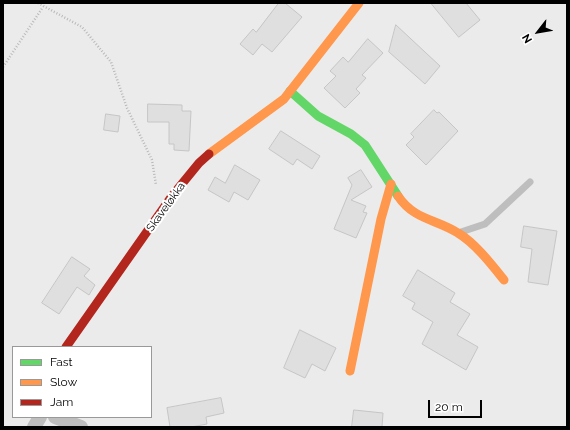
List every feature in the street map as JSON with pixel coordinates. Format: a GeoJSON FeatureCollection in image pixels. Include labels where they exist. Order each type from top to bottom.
{"type":"FeatureCollection","features":[{"type":"Feature","properties":{"kind":"street","name":"Skaveløkka"},"geometry":{"type":"LineString","coordinates":[[67,346],[172,196],[199,163],[219,145],[260,118],[284,99],[359,3]]}},
{"type":"Feature","properties":{"kind":"street"},"geometry":{"type":"LineString","coordinates":[[290,91],[318,116],[351,134],[365,146],[401,200],[415,214],[459,233],[486,258],[504,280]]}},
{"type":"Feature","properties":{"kind":"street"},"geometry":{"type":"LineString","coordinates":[[350,371],[381,219],[391,184]]}},
{"type":"Feature","properties":{"kind":"street"},"geometry":{"type":"LineString","coordinates":[[34,427],[39,418]]}},
{"type":"Feature","properties":{"kind":"street"},"geometry":{"type":"LineString","coordinates":[[58,418],[81,427]]}},
{"type":"Feature","properties":{"kind":"lane"},"geometry":{"type":"LineString","coordinates":[[459,233],[485,224],[530,182]]}},
{"type":"Feature","properties":{"kind":"path"},"geometry":{"type":"LineString","coordinates":[[38,3],[82,27],[111,62],[128,108],[152,160],[157,189]]}},
{"type":"Feature","properties":{"kind":"path"},"geometry":{"type":"LineString","coordinates":[[3,67],[43,7]]}},
{"type":"Feature","properties":{"kind":"shaded area"},"geometry":{"type":"Polygon","coordinates":[[[3,3],[567,3],[567,427],[3,427],[3,3]]]}},
{"type":"Feature","properties":{"kind":"building"},"geometry":{"type":"Polygon","coordinates":[[[279,3],[285,3],[302,17],[272,52],[262,44],[253,55],[240,44],[253,29],[256,32],[279,3]]]}},
{"type":"Feature","properties":{"kind":"building"},"geometry":{"type":"Polygon","coordinates":[[[431,3],[466,3],[480,20],[459,37],[431,3]]]}},
{"type":"Feature","properties":{"kind":"building"},"geometry":{"type":"Polygon","coordinates":[[[396,25],[440,66],[425,84],[389,52],[396,25]]]}},
{"type":"Feature","properties":{"kind":"building"},"geometry":{"type":"Polygon","coordinates":[[[368,39],[383,53],[362,75],[366,78],[356,89],[360,93],[345,108],[324,88],[336,76],[330,71],[343,57],[348,62],[368,39]]]}},
{"type":"Feature","properties":{"kind":"building"},"geometry":{"type":"Polygon","coordinates":[[[148,104],[182,105],[182,111],[191,111],[189,151],[174,150],[174,144],[169,144],[169,122],[148,122],[148,104]]]}},
{"type":"Feature","properties":{"kind":"building"},"geometry":{"type":"Polygon","coordinates":[[[434,110],[437,113],[439,112],[458,131],[426,165],[406,145],[414,137],[411,134],[434,110]]]}},
{"type":"Feature","properties":{"kind":"building"},"geometry":{"type":"Polygon","coordinates":[[[106,114],[120,116],[118,132],[104,130],[106,114]]]}},
{"type":"Feature","properties":{"kind":"building"},"geometry":{"type":"Polygon","coordinates":[[[281,131],[320,156],[312,169],[297,159],[293,165],[269,149],[281,131]]]}},
{"type":"Feature","properties":{"kind":"building"},"geometry":{"type":"Polygon","coordinates":[[[235,165],[260,180],[248,200],[234,192],[229,202],[208,190],[215,177],[225,183],[235,165]]]}},
{"type":"Feature","properties":{"kind":"building"},"geometry":{"type":"Polygon","coordinates":[[[361,170],[372,187],[351,200],[366,206],[363,212],[367,213],[356,238],[334,229],[352,185],[348,178],[361,170]]]}},
{"type":"Feature","properties":{"kind":"building"},"geometry":{"type":"Polygon","coordinates":[[[524,226],[557,231],[548,285],[528,282],[532,249],[521,247],[524,226]]]}},
{"type":"Feature","properties":{"kind":"building"},"geometry":{"type":"Polygon","coordinates":[[[72,257],[90,269],[84,276],[95,285],[89,295],[77,287],[59,314],[42,303],[72,257]]]}},
{"type":"Feature","properties":{"kind":"building"},"geometry":{"type":"Polygon","coordinates":[[[418,270],[455,293],[450,302],[470,314],[457,335],[478,347],[466,370],[422,344],[433,322],[412,309],[415,303],[403,296],[418,270]]]}},
{"type":"Feature","properties":{"kind":"building"},"geometry":{"type":"Polygon","coordinates":[[[300,330],[336,348],[325,371],[312,364],[305,378],[284,368],[300,330]]]}},
{"type":"Feature","properties":{"kind":"building"},"geometry":{"type":"Polygon","coordinates":[[[221,398],[224,413],[206,417],[207,424],[191,427],[170,427],[167,408],[221,398]]]}},
{"type":"Feature","properties":{"kind":"building"},"geometry":{"type":"Polygon","coordinates":[[[354,410],[383,413],[382,427],[352,427],[354,410]]]}},
{"type":"Feature","properties":{"kind":"traffic: fast"},"geometry":{"type":"LineString","coordinates":[[290,91],[318,116],[351,134],[365,145],[398,196]]}},
{"type":"Feature","properties":{"kind":"traffic: slow"},"geometry":{"type":"LineString","coordinates":[[209,154],[284,99],[359,3]]}},
{"type":"Feature","properties":{"kind":"traffic: slow"},"geometry":{"type":"LineString","coordinates":[[350,371],[381,219],[391,184]]}},
{"type":"Feature","properties":{"kind":"traffic: slow"},"geometry":{"type":"LineString","coordinates":[[398,196],[404,204],[418,215],[450,228],[471,242],[504,280]]}},
{"type":"Feature","properties":{"kind":"traffic: jam"},"geometry":{"type":"LineString","coordinates":[[67,346],[172,196],[199,163],[209,154]]}}]}
